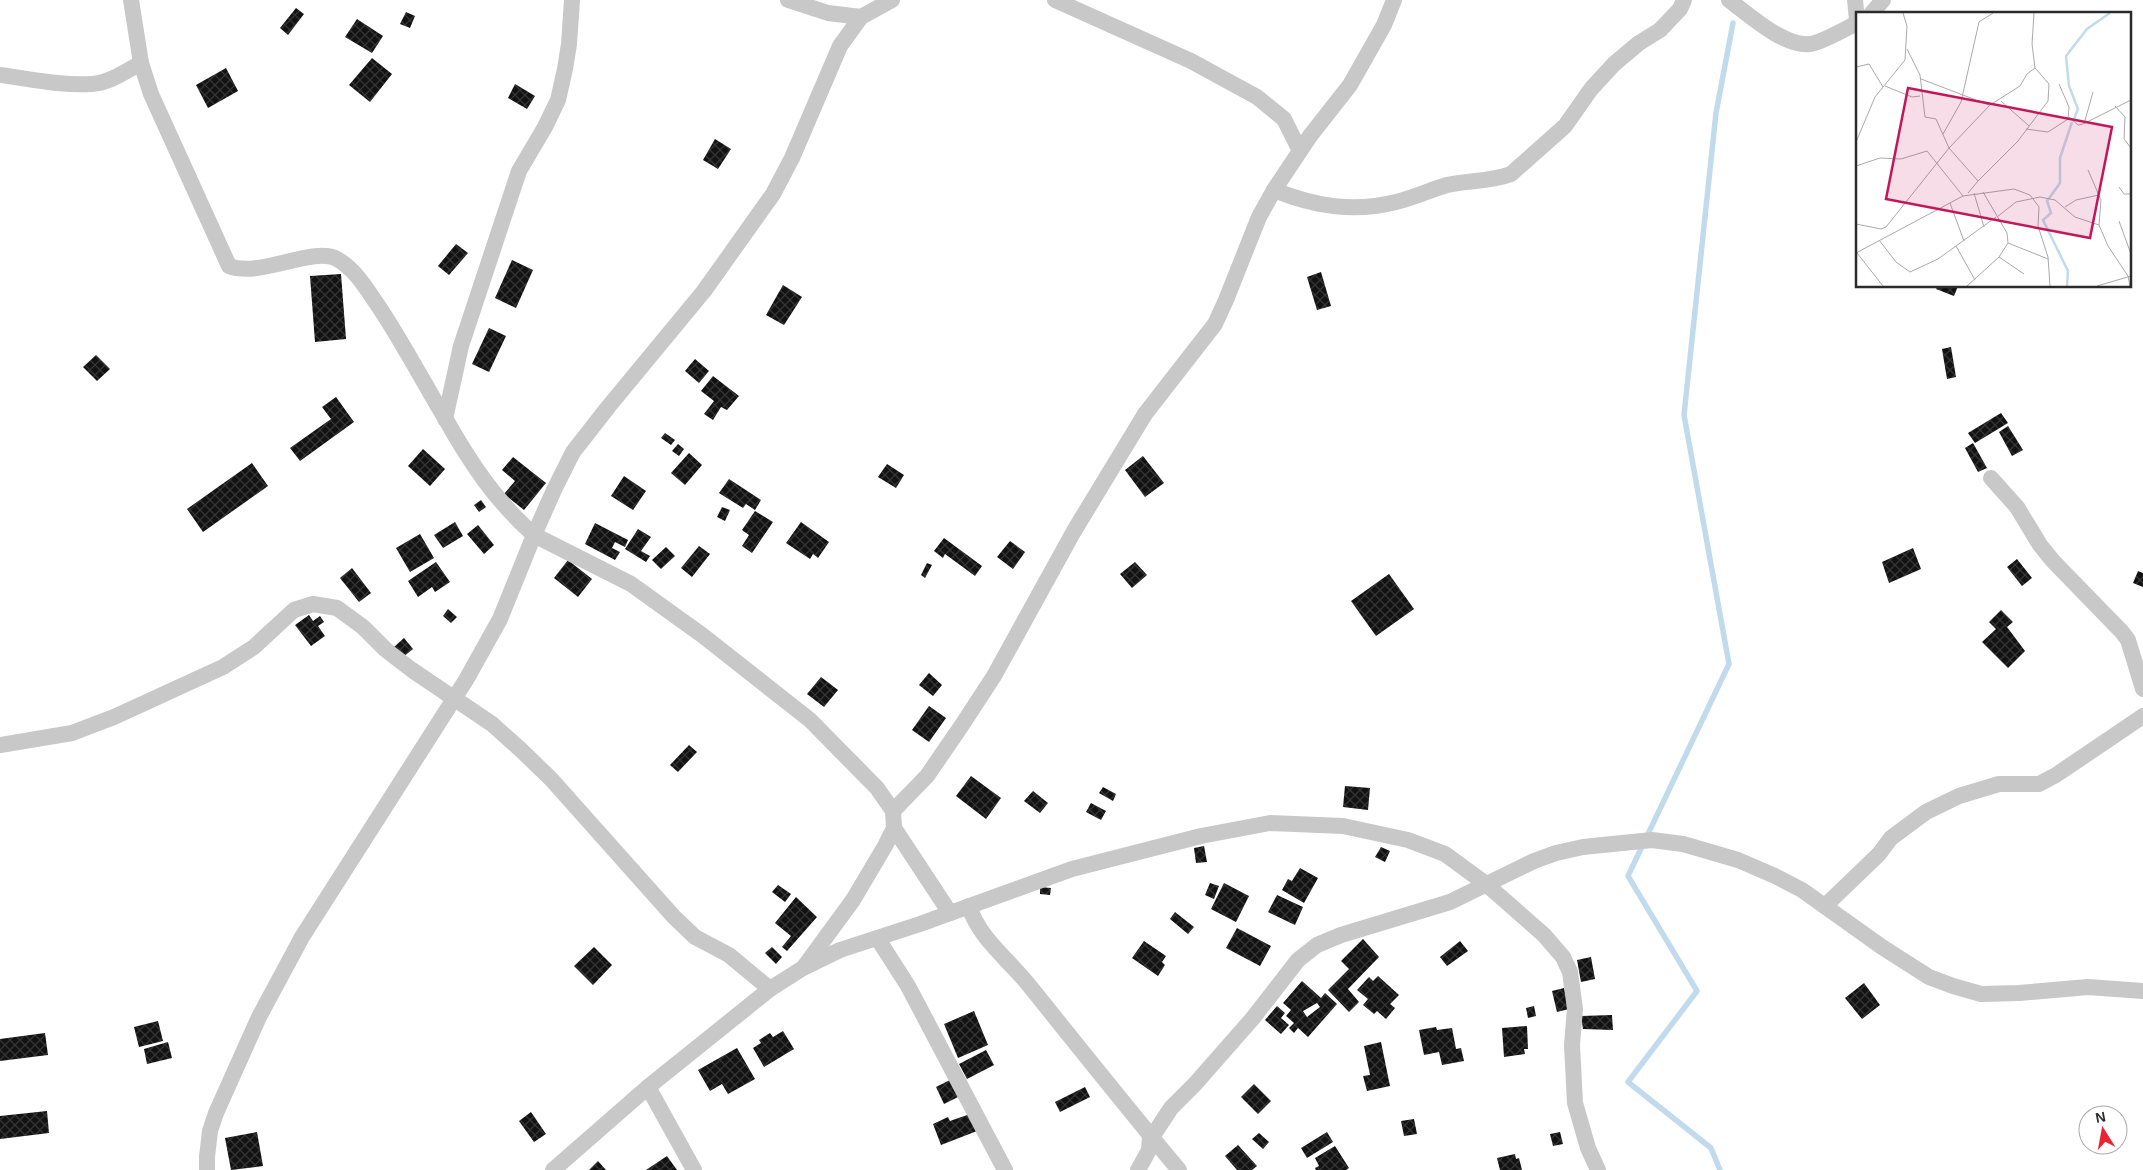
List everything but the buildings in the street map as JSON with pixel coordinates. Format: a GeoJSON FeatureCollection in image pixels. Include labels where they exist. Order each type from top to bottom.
{"type":"FeatureCollection","features":[{"type":"Feature","properties":{"kind":"street"},"geometry":{"type":"LineString","coordinates":[[131,0],[141,63],[154,101],[229,266],[249,269],[318,257],[335,258],[348,267],[362,282],[391,325],[445,419],[500,502],[534,536],[631,584],[702,635],[810,720],[877,788],[893,811],[894,828],[950,913]]}},
{"type":"Feature","properties":{"kind":"street"},"geometry":{"type":"LineString","coordinates":[[445,419],[461,346],[518,171],[545,127],[558,100],[567,61],[572,0]]}},
{"type":"Feature","properties":{"kind":"street"},"geometry":{"type":"LineString","coordinates":[[788,0],[828,13],[861,17]]}},
{"type":"Feature","properties":{"kind":"street"},"geometry":{"type":"LineString","coordinates":[[207,1170],[210,1131],[216,1113],[259,1017],[302,937],[455,698],[500,619],[554,490],[573,452],[704,291],[773,194],[792,158],[840,46],[861,17],[892,0]]}},
{"type":"Feature","properties":{"kind":"street"},"geometry":{"type":"LineString","coordinates":[[1055,0],[1191,61],[1257,97],[1272,107],[1284,119],[1300,151]]}},
{"type":"Feature","properties":{"kind":"street"},"geometry":{"type":"LineString","coordinates":[[893,811],[927,776],[968,717],[994,676],[1074,531],[1145,414],[1215,324],[1259,216],[1300,151],[1350,85],[1384,25],[1394,0]]}},
{"type":"Feature","properties":{"kind":"street"},"geometry":{"type":"LineString","coordinates":[[1274,190],[1300,201],[1322,206],[1372,207],[1397,202],[1447,185],[1499,178],[1510,174],[1564,126],[1591,89],[1614,64],[1639,43],[1660,30],[1680,9],[1684,0]]}},
{"type":"Feature","properties":{"kind":"street"},"geometry":{"type":"LineString","coordinates":[[1729,0],[1761,24],[1792,41],[1811,44],[1856,22]]}},
{"type":"Feature","properties":{"kind":"street"},"geometry":{"type":"LineString","coordinates":[[1873,12],[1883,0]]}},
{"type":"Feature","properties":{"kind":"street"},"geometry":{"type":"LineString","coordinates":[[0,75],[60,83],[93,84],[113,78],[141,63]]}},
{"type":"Feature","properties":{"kind":"street"},"geometry":{"type":"LineString","coordinates":[[1991,478],[2017,507],[2040,545],[2053,562],[2128,640],[2143,689]]}},
{"type":"Feature","properties":{"kind":"street"},"geometry":{"type":"LineString","coordinates":[[0,745],[72,733],[114,717],[224,667],[254,647],[294,610],[313,604],[337,608],[363,627],[386,650],[405,665],[492,724],[551,779],[674,916],[696,937],[729,954],[770,989]]}},
{"type":"Feature","properties":{"kind":"street"},"geometry":{"type":"LineString","coordinates":[[1825,906],[1879,854],[1891,838],[1926,812],[1959,796],[1999,784],[2039,784],[2056,776],[2143,716]]}},
{"type":"Feature","properties":{"kind":"street"},"geometry":{"type":"LineString","coordinates":[[553,1170],[648,1086],[770,989],[802,968],[840,950],[878,939],[1072,869],[1152,848],[1270,823],[1343,826],[1408,840],[1445,854],[1486,884],[1544,935],[1563,957],[1570,972],[1575,1009],[1572,1046],[1575,1102],[1588,1148],[1598,1170]]}},
{"type":"Feature","properties":{"kind":"street"},"geometry":{"type":"LineString","coordinates":[[802,968],[854,900],[894,828]]}},
{"type":"Feature","properties":{"kind":"street"},"geometry":{"type":"LineString","coordinates":[[1138,1170],[1149,1150],[1151,1136],[1171,1108],[1224,1051],[1298,960],[1317,945],[1450,902],[1556,853],[1583,846],[1652,840],[1683,844],[1738,860],[1775,876],[1825,906],[1882,947],[1930,977],[1981,994],[2019,994],[2088,987],[2143,991]]}},
{"type":"Feature","properties":{"kind":"street"},"geometry":{"type":"LineString","coordinates":[[969,906],[974,922],[984,937],[1026,982],[1179,1170]]}},
{"type":"Feature","properties":{"kind":"street"},"geometry":{"type":"LineString","coordinates":[[878,939],[908,986],[1005,1170]]}},
{"type":"Feature","properties":{"kind":"street"},"geometry":{"type":"LineString","coordinates":[[648,1086],[694,1170]]}},
{"type":"Feature","properties":{"kind":"waterway"},"geometry":{"type":"LineString","coordinates":[[1720,1170],[1711,1148],[1628,1082],[1697,991],[1628,876],[1729,664],[1684,415],[1716,113],[1733,23]]}}]}
